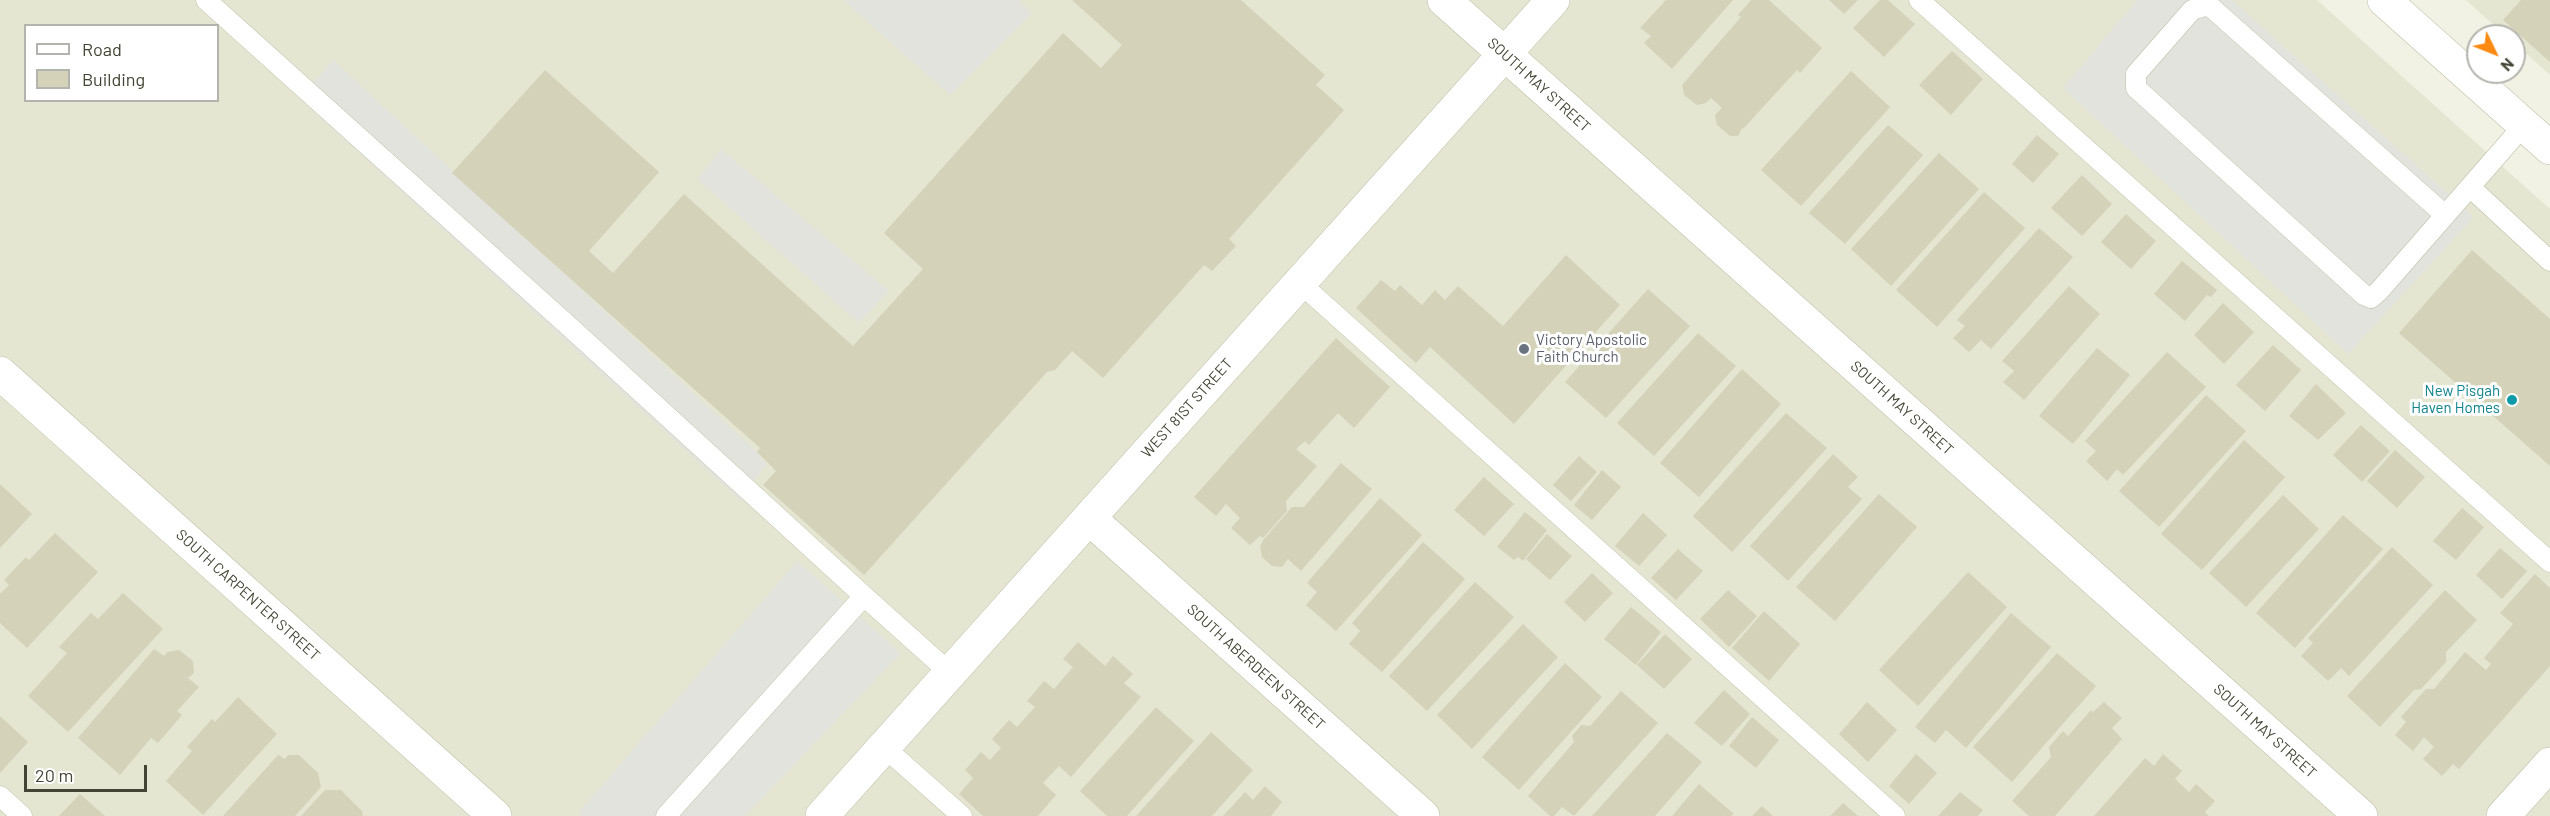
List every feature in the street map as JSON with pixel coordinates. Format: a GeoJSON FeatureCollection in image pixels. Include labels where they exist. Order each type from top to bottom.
{"type":"FeatureCollection","features":[{"type":"Feature","properties":{"kind":"street","name":"SOUTH MAY STREET"},"geometry":{"type":"LineString","coordinates":[[1444,0],[2361,816]]}},
{"type":"Feature","properties":{"kind":"street","name":"WEST 81ST STREET"},"geometry":{"type":"LineString","coordinates":[[822,816],[1553,0]]}},
{"type":"Feature","properties":{"kind":"street"},"geometry":{"type":"LineString","coordinates":[[2384,0],[2550,148]]}},
{"type":"Feature","properties":{"kind":"street","name":"SOUTH CARPENTER STREET"},"geometry":{"type":"LineString","coordinates":[[0,373],[495,816]]}},
{"type":"Feature","properties":{"kind":"street","name":"SOUTH ABERDEEN STREET"},"geometry":{"type":"LineString","coordinates":[[1089,518],[1423,816]]}},
{"type":"Feature","properties":{"kind":"street"},"geometry":{"type":"LineString","coordinates":[[2503,816],[2550,764]]}},
{"type":"Feature","properties":{"kind":"lane"},"geometry":{"type":"LineString","coordinates":[[206,0],[572,328],[950,673]]}},
{"type":"Feature","properties":{"kind":"lane"},"geometry":{"type":"LineString","coordinates":[[1919,0],[2550,562]]}},
{"type":"Feature","properties":{"kind":"lane"},"geometry":{"type":"LineString","coordinates":[[2445,215],[2212,8],[2205,6],[2192,10],[2136,74],[2136,88],[2364,295],[2371,298],[2374,296],[2524,125]]}},
{"type":"Feature","properties":{"kind":"lane"},"geometry":{"type":"LineString","coordinates":[[2470,187],[2550,261]]}},
{"type":"Feature","properties":{"kind":"lane"},"geometry":{"type":"LineString","coordinates":[[1300,283],[1895,816]]}},
{"type":"Feature","properties":{"kind":"lane"},"geometry":{"type":"LineString","coordinates":[[666,816],[864,596]]}},
{"type":"Feature","properties":{"kind":"lane"},"geometry":{"type":"LineString","coordinates":[[884,747],[962,816]]}},
{"type":"Feature","properties":{"kind":"lane"},"geometry":{"type":"LineString","coordinates":[[0,796],[22,816]]}},
{"type":"Feature","properties":{"kind":"shaded area"},"geometry":{"type":"Polygon","coordinates":[[[0,0],[2317,0],[2550,209],[2550,816],[0,816],[0,0]]]}},
{"type":"Feature","properties":{"kind":"shaded area"},"geometry":{"type":"Polygon","coordinates":[[[843,0],[1018,0],[1032,13],[950,95],[843,0]]]}},
{"type":"Feature","properties":{"kind":"shaded area"},"geometry":{"type":"Polygon","coordinates":[[[2137,0],[2232,0],[2474,217],[2348,354],[2063,88],[2137,0]]]}},
{"type":"Feature","properties":{"kind":"shaded area"},"geometry":{"type":"Polygon","coordinates":[[[2466,0],[2550,0],[2550,75],[2526,54],[2526,24],[2493,24],[2466,0]]]}},
{"type":"Feature","properties":{"kind":"shaded area"},"geometry":{"type":"Polygon","coordinates":[[[333,60],[757,452],[766,464],[741,501],[299,98],[333,60]]]}},
{"type":"Feature","properties":{"kind":"shaded area"},"geometry":{"type":"Polygon","coordinates":[[[721,149],[889,291],[859,323],[697,179],[721,149]]]}},
{"type":"Feature","properties":{"kind":"shaded area"},"geometry":{"type":"Polygon","coordinates":[[[797,561],[901,653],[745,816],[582,816],[578,813],[797,561]]]}},
{"type":"Feature","properties":{"kind":"building"},"geometry":{"type":"Polygon","coordinates":[[[1072,0],[1241,0],[1325,75],[1316,85],[1344,110],[1229,239],[1236,246],[1212,271],[1204,265],[1103,378],[1072,351],[1055,370],[1047,372],[864,575],[763,485],[776,471],[757,452],[760,448],[452,173],[545,70],[659,172],[589,251],[613,273],[684,194],[853,346],[923,269],[884,233],[1063,33],[1101,68],[1122,45],[1072,0]]]}},
{"type":"Feature","properties":{"kind":"building"},"geometry":{"type":"Polygon","coordinates":[[[1666,0],[1733,0],[1672,69],[1644,43],[1651,36],[1640,28],[1666,0]]]}},
{"type":"Feature","properties":{"kind":"building"},"geometry":{"type":"Polygon","coordinates":[[[1751,0],[1769,0],[1822,48],[1800,73],[1797,70],[1742,128],[1738,136],[1730,136],[1717,125],[1715,115],[1722,108],[1711,98],[1706,103],[1697,105],[1684,95],[1682,85],[1741,17],[1738,15],[1751,0]]]}},
{"type":"Feature","properties":{"kind":"building"},"geometry":{"type":"Polygon","coordinates":[[[1829,0],[1858,0],[1844,14],[1829,0]]]}},
{"type":"Feature","properties":{"kind":"building"},"geometry":{"type":"Polygon","coordinates":[[[1880,0],[1888,0],[1915,24],[1884,57],[1853,28],[1880,0]]]}},
{"type":"Feature","properties":{"kind":"building"},"geometry":{"type":"Polygon","coordinates":[[[2521,0],[2550,0],[2550,62],[2526,41],[2526,24],[2507,24],[2503,20],[2521,0]]]}},
{"type":"Feature","properties":{"kind":"building"},"geometry":{"type":"Polygon","coordinates":[[[1952,51],[1983,79],[1951,115],[1919,85],[1952,51]]]}},
{"type":"Feature","properties":{"kind":"building"},"geometry":{"type":"Polygon","coordinates":[[[1851,71],[1890,107],[1801,206],[1761,170],[1851,71]]]}},
{"type":"Feature","properties":{"kind":"building"},"geometry":{"type":"Polygon","coordinates":[[[1888,125],[1923,155],[1845,244],[1809,213],[1888,125]]]}},
{"type":"Feature","properties":{"kind":"building"},"geometry":{"type":"Polygon","coordinates":[[[2037,135],[2059,154],[2033,183],[2012,164],[2037,135]]]}},
{"type":"Feature","properties":{"kind":"building"},"geometry":{"type":"Polygon","coordinates":[[[1939,153],[1979,189],[1891,286],[1851,249],[1939,153]]]}},
{"type":"Feature","properties":{"kind":"building"},"geometry":{"type":"Polygon","coordinates":[[[2082,175],[2112,204],[2082,236],[2051,208],[2082,175]]]}},
{"type":"Feature","properties":{"kind":"building"},"geometry":{"type":"Polygon","coordinates":[[[1984,192],[2025,228],[1937,327],[1896,290],[1984,192]]]}},
{"type":"Feature","properties":{"kind":"building"},"geometry":{"type":"Polygon","coordinates":[[[2126,214],[2156,241],[2131,269],[2101,242],[2126,214]]]}},
{"type":"Feature","properties":{"kind":"building"},"geometry":{"type":"Polygon","coordinates":[[[2039,228],[2073,257],[1991,349],[1981,340],[1969,352],[1953,338],[1965,326],[1957,320],[2039,228]]]}},
{"type":"Feature","properties":{"kind":"building","name":"New Pisgah Haven Homes"},"geometry":{"type":"Polygon","coordinates":[[[2472,250],[2550,319],[2550,466],[2399,333],[2472,250]]]}},
{"type":"Feature","properties":{"kind":"building"},"geometry":{"type":"Polygon","coordinates":[[[1566,255],[1620,305],[1514,424],[1430,347],[1416,363],[1356,308],[1381,280],[1395,291],[1400,285],[1422,305],[1435,290],[1445,300],[1458,286],[1503,326],[1566,255]]]}},
{"type":"Feature","properties":{"kind":"building"},"geometry":{"type":"Polygon","coordinates":[[[2182,261],[2217,290],[2211,297],[2207,295],[2185,321],[2154,294],[2182,261]]]}},
{"type":"Feature","properties":{"kind":"building"},"geometry":{"type":"Polygon","coordinates":[[[2069,286],[2100,314],[2024,400],[2003,382],[2014,371],[2002,361],[2069,286]]]}},
{"type":"Feature","properties":{"kind":"building"},"geometry":{"type":"Polygon","coordinates":[[[1648,289],[1690,326],[1606,418],[1565,382],[1648,289]]]}},
{"type":"Feature","properties":{"kind":"building"},"geometry":{"type":"Polygon","coordinates":[[[2223,303],[2254,332],[2224,364],[2194,335],[2223,303]]]}},
{"type":"Feature","properties":{"kind":"building"},"geometry":{"type":"Polygon","coordinates":[[[1698,333],[1736,366],[1654,456],[1617,423],[1698,333]]]}},
{"type":"Feature","properties":{"kind":"building"},"geometry":{"type":"Polygon","coordinates":[[[1336,338],[1390,387],[1354,428],[1338,413],[1309,445],[1305,441],[1296,449],[1317,466],[1286,501],[1287,511],[1263,538],[1260,536],[1250,545],[1231,528],[1240,518],[1226,504],[1216,516],[1194,497],[1336,338]]]}},
{"type":"Feature","properties":{"kind":"building"},"geometry":{"type":"Polygon","coordinates":[[[2273,345],[2301,370],[2265,411],[2236,385],[2273,345]]]}},
{"type":"Feature","properties":{"kind":"building"},"geometry":{"type":"Polygon","coordinates":[[[2097,348],[2130,375],[2073,444],[2039,416],[2097,348]]]}},
{"type":"Feature","properties":{"kind":"building"},"geometry":{"type":"Polygon","coordinates":[[[2167,352],[2206,387],[2123,475],[2117,469],[2107,481],[2086,461],[2096,451],[2085,441],[2167,352]]]}},
{"type":"Feature","properties":{"kind":"building"},"geometry":{"type":"Polygon","coordinates":[[[1742,369],[1781,404],[1699,497],[1660,463],[1742,369]]]}},
{"type":"Feature","properties":{"kind":"building"},"geometry":{"type":"Polygon","coordinates":[[[2316,384],[2346,413],[2318,440],[2289,416],[2316,384]]]}},
{"type":"Feature","properties":{"kind":"building"},"geometry":{"type":"Polygon","coordinates":[[[2206,395],[2246,431],[2159,527],[2119,491],[2206,395]]]}},
{"type":"Feature","properties":{"kind":"building"},"geometry":{"type":"Polygon","coordinates":[[[1786,413],[1827,448],[1732,552],[1693,516],[1786,413]]]}},
{"type":"Feature","properties":{"kind":"building"},"geometry":{"type":"Polygon","coordinates":[[[2361,425],[2390,451],[2362,482],[2333,455],[2361,425]]]}},
{"type":"Feature","properties":{"kind":"building"},"geometry":{"type":"Polygon","coordinates":[[[2244,440],[2285,477],[2202,570],[2161,534],[2244,440]]]}},
{"type":"Feature","properties":{"kind":"building"},"geometry":{"type":"Polygon","coordinates":[[[2395,450],[2425,477],[2397,508],[2367,481],[2395,450]]]}},
{"type":"Feature","properties":{"kind":"building"},"geometry":{"type":"Polygon","coordinates":[[[1833,454],[1858,477],[1848,487],[1862,499],[1788,581],[1750,546],[1833,454]]]}},
{"type":"Feature","properties":{"kind":"building"},"geometry":{"type":"Polygon","coordinates":[[[1579,456],[1597,472],[1571,501],[1553,485],[1579,456]]]}},
{"type":"Feature","properties":{"kind":"building"},"geometry":{"type":"Polygon","coordinates":[[[1341,463],[1372,489],[1301,571],[1288,559],[1282,567],[1272,566],[1262,557],[1260,546],[1264,539],[1292,507],[1304,507],[1341,463]]]}},
{"type":"Feature","properties":{"kind":"building"},"geometry":{"type":"Polygon","coordinates":[[[1602,470],[1621,487],[1592,520],[1574,505],[1602,470]]]}},
{"type":"Feature","properties":{"kind":"building"},"geometry":{"type":"Polygon","coordinates":[[[1484,477],[1514,504],[1484,536],[1454,510],[1484,477]]]}},
{"type":"Feature","properties":{"kind":"building"},"geometry":{"type":"Polygon","coordinates":[[[0,484],[32,514],[0,548],[0,484]]]}},
{"type":"Feature","properties":{"kind":"building"},"geometry":{"type":"Polygon","coordinates":[[[1879,494],[1917,527],[1835,621],[1796,587],[1879,494]]]}},
{"type":"Feature","properties":{"kind":"building"},"geometry":{"type":"Polygon","coordinates":[[[2283,495],[2319,529],[2246,607],[2209,573],[2283,495]]]}},
{"type":"Feature","properties":{"kind":"building"},"geometry":{"type":"Polygon","coordinates":[[[1380,498],[1422,535],[1336,631],[1306,605],[1317,592],[1307,583],[1380,498]]]}},
{"type":"Feature","properties":{"kind":"building"},"geometry":{"type":"Polygon","coordinates":[[[2462,508],[2484,527],[2456,560],[2433,541],[2462,508]]]}},
{"type":"Feature","properties":{"kind":"building"},"geometry":{"type":"Polygon","coordinates":[[[1525,512],[1547,530],[1523,561],[1518,557],[1514,560],[1497,547],[1525,512]]]}},
{"type":"Feature","properties":{"kind":"building"},"geometry":{"type":"Polygon","coordinates":[[[1643,513],[1667,535],[1639,566],[1615,546],[1643,513]]]}},
{"type":"Feature","properties":{"kind":"building"},"geometry":{"type":"Polygon","coordinates":[[[2343,515],[2383,549],[2295,648],[2256,613],[2343,515]]]}},
{"type":"Feature","properties":{"kind":"building"},"geometry":{"type":"Polygon","coordinates":[[[55,533],[98,572],[27,648],[0,623],[0,594],[9,585],[4,580],[26,557],[29,560],[55,533]]]}},
{"type":"Feature","properties":{"kind":"building"},"geometry":{"type":"Polygon","coordinates":[[[1547,534],[1572,556],[1550,580],[1526,559],[1547,534]]]}},
{"type":"Feature","properties":{"kind":"building"},"geometry":{"type":"Polygon","coordinates":[[[1423,542],[1465,579],[1382,672],[1349,644],[1360,631],[1352,623],[1423,542]]]}},
{"type":"Feature","properties":{"kind":"building"},"geometry":{"type":"Polygon","coordinates":[[[2392,547],[2433,585],[2349,676],[2341,668],[2328,681],[2301,656],[2313,643],[2308,638],[2392,547]]]}},
{"type":"Feature","properties":{"kind":"building"},"geometry":{"type":"Polygon","coordinates":[[[2500,548],[2527,571],[2502,599],[2476,575],[2500,548]]]}},
{"type":"Feature","properties":{"kind":"building"},"geometry":{"type":"Polygon","coordinates":[[[1678,549],[1703,571],[1676,600],[1651,578],[1678,549]]]}},
{"type":"Feature","properties":{"kind":"building"},"geometry":{"type":"Polygon","coordinates":[[[1968,572],[2007,607],[1918,706],[1879,670],[1968,572]]]}},
{"type":"Feature","properties":{"kind":"building"},"geometry":{"type":"Polygon","coordinates":[[[1592,573],[1613,593],[1585,622],[1564,602],[1592,573]]]}},
{"type":"Feature","properties":{"kind":"building"},"geometry":{"type":"Polygon","coordinates":[[[2535,574],[2550,588],[2550,666],[2459,769],[2453,764],[2442,776],[2423,759],[2434,747],[2424,737],[2413,751],[2395,735],[2406,722],[2401,717],[2426,689],[2434,689],[2465,652],[2486,670],[2491,664],[2484,658],[2513,624],[2500,613],[2535,574]]]}},
{"type":"Feature","properties":{"kind":"building"},"geometry":{"type":"Polygon","coordinates":[[[1475,582],[1514,617],[1427,711],[1389,676],[1475,582]]]}},
{"type":"Feature","properties":{"kind":"building"},"geometry":{"type":"Polygon","coordinates":[[[1728,590],[1757,616],[1729,647],[1700,619],[1728,590]]]}},
{"type":"Feature","properties":{"kind":"building"},"geometry":{"type":"Polygon","coordinates":[[[2445,590],[2477,620],[2446,652],[2446,662],[2421,689],[2414,690],[2380,727],[2347,696],[2445,590]]]}},
{"type":"Feature","properties":{"kind":"building"},"geometry":{"type":"Polygon","coordinates":[[[123,593],[163,629],[68,732],[28,696],[67,653],[59,647],[91,613],[98,619],[123,593]]]}},
{"type":"Feature","properties":{"kind":"building"},"geometry":{"type":"Polygon","coordinates":[[[1631,607],[1661,632],[1636,665],[1604,639],[1631,607]]]}},
{"type":"Feature","properties":{"kind":"building"},"geometry":{"type":"Polygon","coordinates":[[[1764,611],[1800,644],[1769,681],[1732,648],[1764,611]]]}},
{"type":"Feature","properties":{"kind":"building"},"geometry":{"type":"Polygon","coordinates":[[[2011,613],[2051,647],[1966,748],[1946,730],[1935,743],[1915,727],[2011,613]]]}},
{"type":"Feature","properties":{"kind":"building"},"geometry":{"type":"Polygon","coordinates":[[[1523,624],[1558,657],[1472,749],[1437,715],[1523,624]]]}},
{"type":"Feature","properties":{"kind":"building"},"geometry":{"type":"Polygon","coordinates":[[[1665,634],[1692,659],[1664,689],[1637,665],[1665,634]]]}},
{"type":"Feature","properties":{"kind":"building"},"geometry":{"type":"Polygon","coordinates":[[[1078,642],[1105,666],[1113,656],[1133,674],[1124,683],[1141,697],[1071,777],[1059,766],[1043,783],[1056,795],[1038,816],[983,816],[959,794],[973,778],[965,770],[981,752],[990,760],[1001,748],[992,739],[1009,720],[1017,727],[1035,707],[1027,701],[1044,681],[1054,689],[1073,667],[1063,659],[1078,642]]]}},
{"type":"Feature","properties":{"kind":"building"},"geometry":{"type":"Polygon","coordinates":[[[154,649],[164,656],[167,652],[179,650],[193,661],[194,673],[188,678],[199,687],[177,711],[182,715],[158,743],[151,738],[120,775],[78,738],[154,649]]]}},
{"type":"Feature","properties":{"kind":"building"},"geometry":{"type":"Polygon","coordinates":[[[2057,653],[2096,686],[2012,782],[1973,747],[2057,653]]]}},
{"type":"Feature","properties":{"kind":"building"},"geometry":{"type":"Polygon","coordinates":[[[1565,663],[1602,697],[1519,790],[1482,757],[1565,663]]]}},
{"type":"Feature","properties":{"kind":"building"},"geometry":{"type":"Polygon","coordinates":[[[1724,690],[1750,714],[1722,746],[1694,723],[1724,690]]]}},
{"type":"Feature","properties":{"kind":"building"},"geometry":{"type":"Polygon","coordinates":[[[1621,691],[1658,723],[1574,816],[1562,807],[1554,816],[1550,816],[1528,796],[1574,742],[1572,736],[1581,725],[1590,726],[1621,691]]]}},
{"type":"Feature","properties":{"kind":"building"},"geometry":{"type":"Polygon","coordinates":[[[238,697],[277,734],[203,815],[166,781],[192,751],[187,747],[212,719],[215,722],[238,697]]]}},
{"type":"Feature","properties":{"kind":"building"},"geometry":{"type":"Polygon","coordinates":[[[1867,702],[1897,730],[1868,762],[1839,734],[1867,702]]]}},
{"type":"Feature","properties":{"kind":"building"},"geometry":{"type":"Polygon","coordinates":[[[2104,702],[2122,718],[2112,728],[2122,739],[2055,816],[2029,816],[2012,801],[2051,757],[2049,747],[2063,731],[2068,736],[2091,710],[2093,712],[2104,702]]]}},
{"type":"Feature","properties":{"kind":"building"},"geometry":{"type":"Polygon","coordinates":[[[1156,707],[1194,741],[1127,816],[1107,816],[1080,791],[1156,707]]]}},
{"type":"Feature","properties":{"kind":"building"},"geometry":{"type":"Polygon","coordinates":[[[0,716],[28,742],[0,773],[0,716]]]}},
{"type":"Feature","properties":{"kind":"building"},"geometry":{"type":"Polygon","coordinates":[[[1752,717],[1779,740],[1756,768],[1729,746],[1752,717]]]}},
{"type":"Feature","properties":{"kind":"building"},"geometry":{"type":"Polygon","coordinates":[[[1211,732],[1253,770],[1212,816],[1136,816],[1211,732]]]}},
{"type":"Feature","properties":{"kind":"building"},"geometry":{"type":"Polygon","coordinates":[[[1667,733],[1702,762],[1655,816],[1592,816],[1667,733]]]}},
{"type":"Feature","properties":{"kind":"building"},"geometry":{"type":"Polygon","coordinates":[[[1916,754],[1937,773],[1909,804],[1889,786],[1916,754]]]}},
{"type":"Feature","properties":{"kind":"building"},"geometry":{"type":"Polygon","coordinates":[[[2163,754],[2182,771],[2175,779],[2189,792],[2196,784],[2215,801],[2205,812],[2209,816],[2094,816],[2145,758],[2154,766],[2163,754]]]}},
{"type":"Feature","properties":{"kind":"building"},"geometry":{"type":"Polygon","coordinates":[[[278,755],[285,759],[288,755],[299,755],[318,773],[321,787],[295,816],[223,816],[278,755]]]}},
{"type":"Feature","properties":{"kind":"building"},"geometry":{"type":"Polygon","coordinates":[[[1699,784],[1734,814],[1731,816],[1672,816],[1699,784]]]}},
{"type":"Feature","properties":{"kind":"building"},"geometry":{"type":"Polygon","coordinates":[[[1265,786],[1282,802],[1271,816],[1223,816],[1245,792],[1253,800],[1265,786]]]}},
{"type":"Feature","properties":{"kind":"building"},"geometry":{"type":"Polygon","coordinates":[[[325,790],[341,790],[362,811],[363,816],[301,816],[325,790]]]}},
{"type":"Feature","properties":{"kind":"building"},"geometry":{"type":"Polygon","coordinates":[[[1960,792],[1983,810],[1978,816],[1938,816],[1960,792]]]}},
{"type":"Feature","properties":{"kind":"building"},"geometry":{"type":"Polygon","coordinates":[[[80,794],[105,816],[59,816],[80,794]]]}},
{"type":"Feature","properties":{"kind":"building"},"geometry":{"type":"Polygon","coordinates":[[[1843,803],[1858,816],[1830,816],[1843,803]]]}},
{"type":"Feature","properties":{"kind":"building"},"geometry":{"type":"Polygon","coordinates":[[[1762,806],[1773,816],[1752,816],[1762,806]]]}},
{"type":"Feature","properties":{"kind":"place","name":"Victory Apostolic Faith Church"},"geometry":{"type":"Point","coordinates":[1524,349]}},
{"type":"Feature","properties":{"kind":"place","name":"New Pisgah Haven Homes"},"geometry":{"type":"Point","coordinates":[2512,400]}}]}
